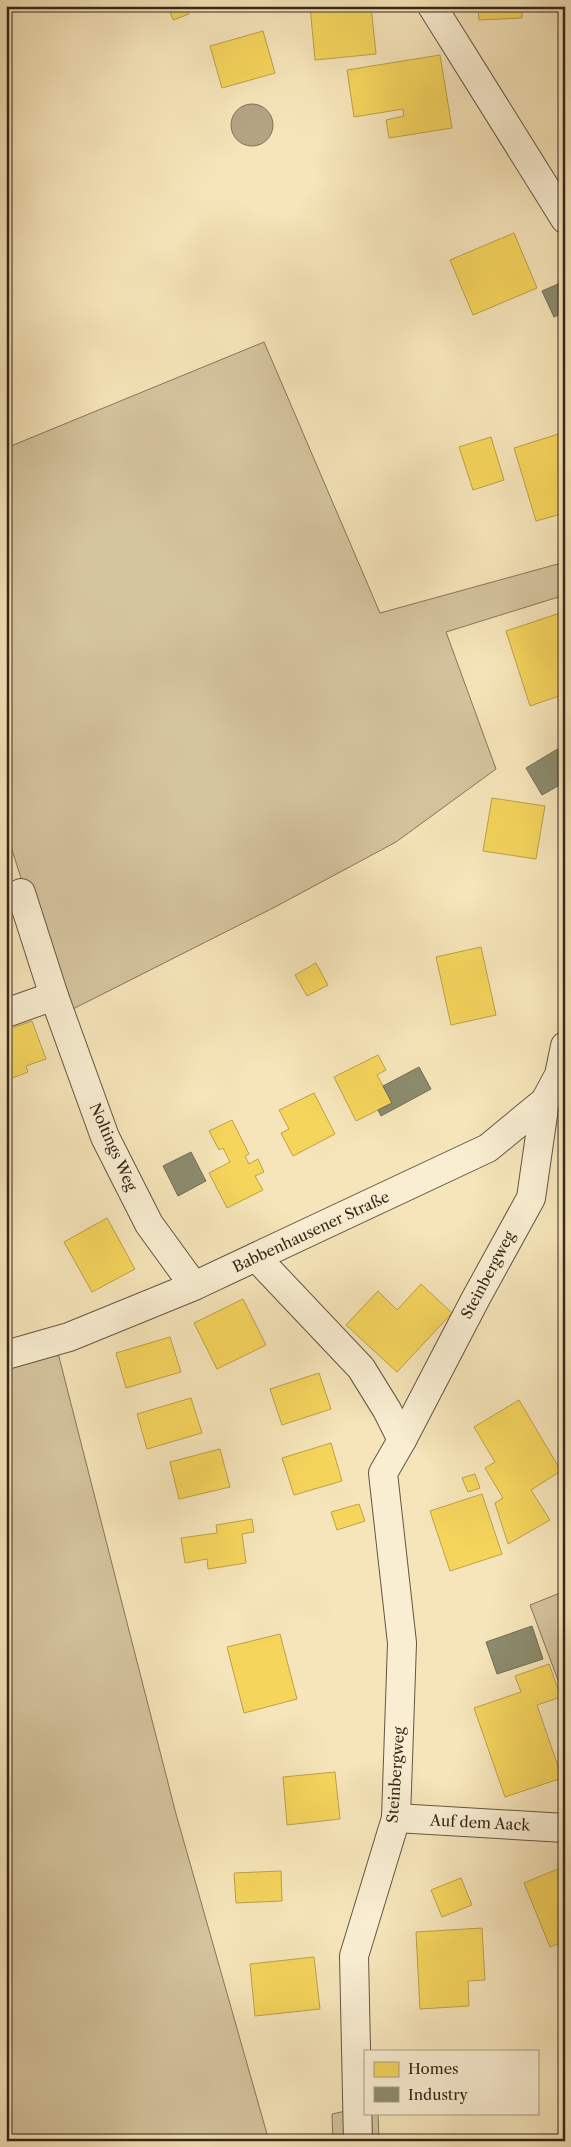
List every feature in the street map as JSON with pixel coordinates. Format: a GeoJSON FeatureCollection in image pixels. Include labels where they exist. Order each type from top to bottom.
{"type":"FeatureCollection","features":[{"type":"Feature","properties":{"kind":"street"},"geometry":{"type":"LineString","coordinates":[[432,6],[565,219]]}},
{"type":"Feature","properties":{"kind":"street","name":"Noltings Weg"},"geometry":{"type":"LineString","coordinates":[[21,893],[54,996],[105,1137],[149,1224],[194,1286]]}},
{"type":"Feature","properties":{"kind":"street"},"geometry":{"type":"LineString","coordinates":[[6,1013],[54,996]]}},
{"type":"Feature","properties":{"kind":"street"},"geometry":{"type":"LineString","coordinates":[[556,1086],[565,1046]]}},
{"type":"Feature","properties":{"kind":"street","name":"Babbenhausener Straße"},"geometry":{"type":"LineString","coordinates":[[6,1355],[69,1337],[194,1286],[488,1148],[556,1086]]}},
{"type":"Feature","properties":{"kind":"street","name":"Steinbergweg"},"geometry":{"type":"LineString","coordinates":[[358,2141],[354,1956],[396,1818],[402,1643],[382,1472],[402,1440],[530,1198],[556,1086]]}},
{"type":"Feature","properties":{"kind":"street"},"geometry":{"type":"LineString","coordinates":[[256,1257],[361,1368],[387,1410],[402,1440]]}},
{"type":"Feature","properties":{"kind":"street","name":"Auf dem Aack"},"geometry":{"type":"LineString","coordinates":[[396,1818],[565,1828]]}},
{"type":"Feature","properties":{"kind":"shaded area"},"geometry":{"type":"Polygon","coordinates":[[[248,104],[256,104],[267,110],[273,125],[267,140],[256,146],[248,146],[237,140],[231,129],[231,121],[237,110],[248,104]]]}},
{"type":"Feature","properties":{"kind":"shaded area"},"geometry":{"type":"Polygon","coordinates":[[[264,342],[380,613],[565,562],[565,595],[446,632],[496,769],[396,842],[275,907],[69,1011],[6,831],[6,448],[264,342]]]}},
{"type":"Feature","properties":{"kind":"shaded area"},"geometry":{"type":"Polygon","coordinates":[[[58,1353],[176,1814],[269,2141],[6,2141],[6,1366],[58,1353]]]}},
{"type":"Feature","properties":{"kind":"shaded area"},"geometry":{"type":"Polygon","coordinates":[[[565,1591],[565,1699],[530,1605],[565,1591]]]}},
{"type":"Feature","properties":{"kind":"shaded area"},"geometry":{"type":"Polygon","coordinates":[[[364,2107],[364,2114],[378,2114],[379,2141],[333,2141],[332,2114],[364,2107]]]}},
{"type":"Feature","properties":{"kind":"building: Homes"},"geometry":{"type":"Polygon","coordinates":[[[168,6],[187,6],[189,14],[173,20],[168,6]]]}},
{"type":"Feature","properties":{"kind":"building: Homes"},"geometry":{"type":"Polygon","coordinates":[[[310,6],[371,6],[376,54],[315,60],[310,6]]]}},
{"type":"Feature","properties":{"kind":"building: Homes"},"geometry":{"type":"Polygon","coordinates":[[[478,6],[522,6],[522,18],[479,20],[478,6]]]}},
{"type":"Feature","properties":{"kind":"building: Homes"},"geometry":{"type":"Polygon","coordinates":[[[263,31],[275,73],[222,88],[210,46],[263,31]]]}},
{"type":"Feature","properties":{"kind":"building: Homes"},"geometry":{"type":"Polygon","coordinates":[[[440,55],[452,128],[389,138],[386,120],[404,116],[403,109],[354,117],[347,70],[440,55]]]}},
{"type":"Feature","properties":{"kind":"building: Homes"},"geometry":{"type":"Polygon","coordinates":[[[514,233],[537,288],[473,315],[450,260],[514,233]]]}},
{"type":"Feature","properties":{"kind":"building: Homes"},"geometry":{"type":"Polygon","coordinates":[[[565,383],[565,403],[559,385],[565,383]]]}},
{"type":"Feature","properties":{"kind":"building: Homes"},"geometry":{"type":"Polygon","coordinates":[[[565,432],[565,513],[536,521],[514,448],[565,432]]]}},
{"type":"Feature","properties":{"kind":"building: Homes"},"geometry":{"type":"Polygon","coordinates":[[[491,437],[504,480],[473,490],[459,447],[491,437]]]}},
{"type":"Feature","properties":{"kind":"building: Homes"},"geometry":{"type":"Polygon","coordinates":[[[560,613],[565,626],[565,694],[530,706],[506,631],[560,613]]]}},
{"type":"Feature","properties":{"kind":"building: Homes"},"geometry":{"type":"Polygon","coordinates":[[[492,798],[545,806],[536,859],[483,851],[492,798]]]}},
{"type":"Feature","properties":{"kind":"building: Homes"},"geometry":{"type":"Polygon","coordinates":[[[6,936],[12,950],[6,952],[6,936]]]}},
{"type":"Feature","properties":{"kind":"building: Homes"},"geometry":{"type":"Polygon","coordinates":[[[481,947],[496,1015],[451,1025],[436,957],[481,947]]]}},
{"type":"Feature","properties":{"kind":"building: Homes"},"geometry":{"type":"Polygon","coordinates":[[[316,963],[328,985],[307,996],[295,975],[316,963]]]}},
{"type":"Feature","properties":{"kind":"building: Homes"},"geometry":{"type":"Polygon","coordinates":[[[32,1021],[46,1059],[26,1066],[28,1072],[7,1080],[6,1030],[32,1021]]]}},
{"type":"Feature","properties":{"kind":"building: Homes"},"geometry":{"type":"Polygon","coordinates":[[[378,1055],[386,1070],[377,1075],[392,1103],[356,1121],[334,1077],[378,1055]]]}},
{"type":"Feature","properties":{"kind":"building: Homes"},"geometry":{"type":"Polygon","coordinates":[[[314,1093],[335,1134],[293,1156],[281,1133],[289,1129],[279,1110],[314,1093]]]}},
{"type":"Feature","properties":{"kind":"building: Homes"},"geometry":{"type":"Polygon","coordinates":[[[232,1120],[249,1154],[245,1156],[249,1164],[258,1159],[264,1172],[255,1176],[263,1190],[227,1208],[209,1173],[230,1162],[223,1148],[219,1150],[209,1131],[232,1120]]]}},
{"type":"Feature","properties":{"kind":"building: Homes"},"geometry":{"type":"Polygon","coordinates":[[[107,1218],[135,1269],[92,1292],[64,1242],[107,1218]]]}},
{"type":"Feature","properties":{"kind":"building: Homes"},"geometry":{"type":"Polygon","coordinates":[[[421,1284],[452,1313],[397,1372],[346,1325],[378,1291],[397,1310],[421,1284]]]}},
{"type":"Feature","properties":{"kind":"building: Homes"},"geometry":{"type":"Polygon","coordinates":[[[243,1299],[266,1345],[217,1369],[194,1323],[243,1299]]]}},
{"type":"Feature","properties":{"kind":"building: Homes"},"geometry":{"type":"Polygon","coordinates":[[[170,1337],[181,1372],[126,1388],[116,1353],[170,1337]]]}},
{"type":"Feature","properties":{"kind":"building: Homes"},"geometry":{"type":"Polygon","coordinates":[[[319,1373],[331,1409],[282,1425],[270,1389],[319,1373]]]}},
{"type":"Feature","properties":{"kind":"building: Homes"},"geometry":{"type":"Polygon","coordinates":[[[191,1398],[202,1433],[147,1449],[137,1414],[191,1398]]]}},
{"type":"Feature","properties":{"kind":"building: Homes"},"geometry":{"type":"Polygon","coordinates":[[[519,1400],[561,1471],[531,1490],[550,1520],[508,1544],[495,1503],[503,1498],[485,1468],[495,1462],[474,1427],[519,1400]]]}},
{"type":"Feature","properties":{"kind":"building: Homes"},"geometry":{"type":"Polygon","coordinates":[[[331,1443],[342,1481],[294,1495],[282,1458],[331,1443]]]}},
{"type":"Feature","properties":{"kind":"building: Homes"},"geometry":{"type":"Polygon","coordinates":[[[220,1449],[230,1487],[179,1499],[170,1462],[220,1449]]]}},
{"type":"Feature","properties":{"kind":"building: Homes"},"geometry":{"type":"Polygon","coordinates":[[[475,1474],[480,1488],[468,1492],[462,1478],[475,1474]]]}},
{"type":"Feature","properties":{"kind":"building: Homes"},"geometry":{"type":"Polygon","coordinates":[[[482,1494],[502,1554],[450,1571],[430,1511],[482,1494]]]}},
{"type":"Feature","properties":{"kind":"building: Homes"},"geometry":{"type":"Polygon","coordinates":[[[359,1504],[365,1521],[337,1530],[331,1512],[359,1504]]]}},
{"type":"Feature","properties":{"kind":"building: Homes"},"geometry":{"type":"Polygon","coordinates":[[[252,1519],[254,1532],[242,1534],[246,1563],[208,1569],[207,1559],[185,1563],[181,1538],[217,1533],[216,1525],[252,1519]]]}},
{"type":"Feature","properties":{"kind":"building: Homes"},"geometry":{"type":"Polygon","coordinates":[[[280,1634],[297,1699],[244,1713],[227,1647],[280,1634]]]}},
{"type":"Feature","properties":{"kind":"building: Homes"},"geometry":{"type":"Polygon","coordinates":[[[549,1664],[561,1697],[537,1705],[562,1778],[505,1797],[474,1708],[521,1692],[515,1676],[549,1664]]]}},
{"type":"Feature","properties":{"kind":"building: Homes"},"geometry":{"type":"Polygon","coordinates":[[[335,1772],[340,1819],[287,1825],[283,1777],[335,1772]]]}},
{"type":"Feature","properties":{"kind":"building: Homes"},"geometry":{"type":"Polygon","coordinates":[[[565,1866],[565,1941],[550,1947],[524,1883],[565,1866]]]}},
{"type":"Feature","properties":{"kind":"building: Homes"},"geometry":{"type":"Polygon","coordinates":[[[281,1871],[282,1901],[236,1903],[234,1873],[281,1871]]]}},
{"type":"Feature","properties":{"kind":"building: Homes"},"geometry":{"type":"Polygon","coordinates":[[[461,1878],[472,1905],[442,1917],[431,1890],[461,1878]]]}},
{"type":"Feature","properties":{"kind":"building: Homes"},"geometry":{"type":"Polygon","coordinates":[[[482,1928],[485,1980],[468,1981],[469,2006],[420,2009],[416,1932],[482,1928]]]}},
{"type":"Feature","properties":{"kind":"building: Homes"},"geometry":{"type":"Polygon","coordinates":[[[314,1957],[320,2009],[255,2016],[250,1964],[314,1957]]]}},
{"type":"Feature","properties":{"kind":"building: Homes"},"geometry":{"type":"Polygon","coordinates":[[[565,1964],[565,1982],[559,1967],[565,1964]]]}},
{"type":"Feature","properties":{"kind":"building: Industry"},"geometry":{"type":"Polygon","coordinates":[[[565,281],[565,312],[554,317],[542,291],[565,281]]]}},
{"type":"Feature","properties":{"kind":"building: Industry"},"geometry":{"type":"Polygon","coordinates":[[[561,747],[565,754],[565,782],[542,795],[526,768],[561,747]]]}},
{"type":"Feature","properties":{"kind":"building: Industry"},"geometry":{"type":"Polygon","coordinates":[[[419,1067],[431,1089],[381,1116],[378,1110],[392,1103],[383,1086],[419,1067]]]}},
{"type":"Feature","properties":{"kind":"building: Industry"},"geometry":{"type":"Polygon","coordinates":[[[191,1152],[206,1181],[178,1196],[163,1166],[191,1152]]]}},
{"type":"Feature","properties":{"kind":"building: Industry"},"geometry":{"type":"Polygon","coordinates":[[[532,1626],[543,1659],[497,1674],[486,1642],[532,1626]]]}}]}
